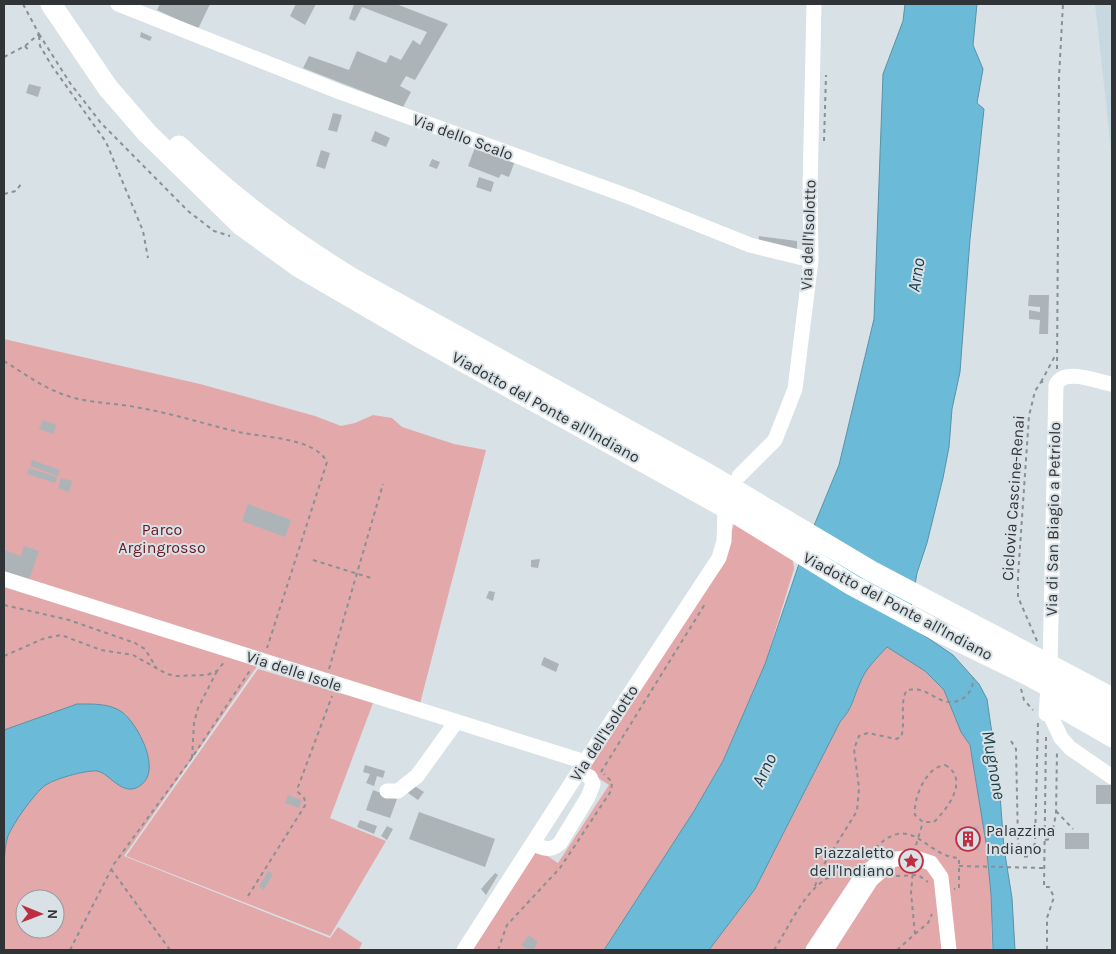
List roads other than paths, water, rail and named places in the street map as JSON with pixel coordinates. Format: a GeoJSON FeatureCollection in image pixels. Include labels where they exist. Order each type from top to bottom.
{"type":"FeatureCollection","features":[{"type":"Feature","properties":{"kind":"highway","name":"Viadotto del Ponte all'Indiano"},"geometry":{"type":"LineString","coordinates":[[52,4],[108,88],[147,133],[234,206],[353,279],[708,474],[870,571],[1112,698]]}},
{"type":"Feature","properties":{"kind":"highway","name":"Viadotto del Ponte all'Indiano"},"geometry":{"type":"LineString","coordinates":[[66,4],[118,79],[144,109],[196,162],[270,248],[350,297],[737,514],[852,585],[938,631],[1030,676],[1112,721]]}},
{"type":"Feature","properties":{"kind":"street","name":"Via dello Scalo"},"geometry":{"type":"LineString","coordinates":[[118,4],[340,92],[630,197],[750,245],[811,260]]}},
{"type":"Feature","properties":{"kind":"street","name":"Via dell'Isolotto"},"geometry":{"type":"LineString","coordinates":[[739,476],[775,440],[795,389],[811,260],[810,190],[814,4]]}},
{"type":"Feature","properties":{"kind":"street","name":"Via di San Biagio a Petriolo"},"geometry":{"type":"LineString","coordinates":[[1044,708],[1050,666],[1055,390],[1057,381],[1066,377],[1076,376],[1112,384]]}},
{"type":"Feature","properties":{"kind":"street","name":"Via dell'Isolotto"},"geometry":{"type":"LineString","coordinates":[[464,950],[719,558],[724,541],[725,510]]}},
{"type":"Feature","properties":{"kind":"street","name":"Via delle Isole"},"geometry":{"type":"LineString","coordinates":[[4,579],[456,722],[582,766]]}},
{"type":"Feature","properties":{"kind":"street"},"geometry":{"type":"LineString","coordinates":[[1044,708],[1052,732],[1070,748],[1112,777]]}},
{"type":"Feature","properties":{"kind":"street"},"geometry":{"type":"LineString","coordinates":[[1044,708],[1066,713],[1112,740]]}},
{"type":"Feature","properties":{"kind":"street"},"geometry":{"type":"LineString","coordinates":[[387,791],[398,791],[417,776],[456,722]]}},
{"type":"Feature","properties":{"kind":"street"},"geometry":{"type":"LineString","coordinates":[[533,844],[548,850],[553,849],[560,843],[588,797],[593,784],[582,766]]}},
{"type":"Feature","properties":{"kind":"street"},"geometry":{"type":"LineString","coordinates":[[812,950],[864,873],[902,857],[924,859],[934,867],[941,877],[949,950]]}},
{"type":"Feature","properties":{"kind":"street"},"geometry":{"type":"LineString","coordinates":[[826,950],[882,867]]}},
{"type":"Feature","properties":{"kind":"water"},"geometry":{"type":"Polygon","coordinates":[[[905,4],[977,4],[973,45],[983,69],[977,103],[984,109],[970,239],[960,372],[952,409],[949,447],[943,478],[927,543],[917,573],[910,613],[913,628],[953,655],[979,684],[987,699],[999,782],[1004,848],[1012,898],[1015,950],[993,950],[991,894],[986,843],[970,745],[961,732],[944,690],[925,671],[887,647],[862,678],[850,707],[840,722],[755,889],[709,950],[604,950],[694,811],[723,761],[765,664],[802,555],[839,465],[874,319],[883,74],[903,21],[905,4]]]}},
{"type":"Feature","properties":{"kind":"water"},"geometry":{"type":"Polygon","coordinates":[[[77,704],[112,707],[122,712],[128,718],[141,736],[145,747],[149,769],[147,778],[141,785],[134,789],[128,789],[117,784],[102,773],[92,771],[69,776],[47,784],[29,803],[11,830],[6,842],[4,863],[4,730],[77,704]]]}},
{"type":"Feature","properties":{"kind":"place","name":"Palazzina Indiano"},"geometry":{"type":"Point","coordinates":[968,839]}},
{"type":"Feature","properties":{"kind":"place","name":"Piazzaletto dell'Indiano"},"geometry":{"type":"Point","coordinates":[911,861]}},
{"type":"Feature","properties":{"kind":"water label","name":"Arno"},"geometry":{"type":"Point","coordinates":[916,275]}},
{"type":"Feature","properties":{"kind":"water label","name":"Mugnone"},"geometry":{"type":"Point","coordinates":[994,765]}},
{"type":"Feature","properties":{"kind":"water label","name":"Arno"},"geometry":{"type":"Point","coordinates":[764,770]}},
{"type":"Feature","properties":{"kind":"park label","name":"Parco Argingrosso"},"geometry":{"type":"Point","coordinates":[162,538]}}]}
